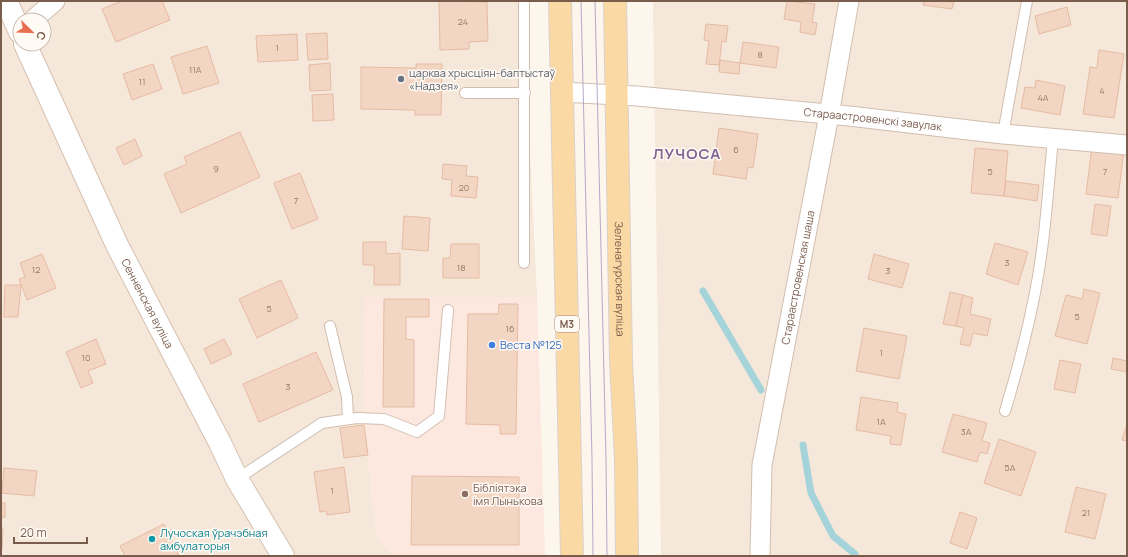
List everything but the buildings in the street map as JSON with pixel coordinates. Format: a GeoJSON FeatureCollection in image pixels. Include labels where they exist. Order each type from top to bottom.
{"type":"FeatureCollection","features":[{"type":"Feature","properties":{"kind":"main road","name":"М3"},"geometry":{"type":"LineString","coordinates":[[560,1],[572,556]]}},
{"type":"Feature","properties":{"kind":"main road","name":"Зеленагурская вуліца"},"geometry":{"type":"LineString","coordinates":[[615,1],[621,361],[626,459],[627,556]]}},
{"type":"Feature","properties":{"kind":"street"},"geometry":{"type":"LineString","coordinates":[[6,1],[12,14]]}},
{"type":"Feature","properties":{"kind":"street"},"geometry":{"type":"LineString","coordinates":[[42,12],[55,1]]}},
{"type":"Feature","properties":{"kind":"street","name":"Стараастровенская шаша"},"geometry":{"type":"LineString","coordinates":[[760,556],[762,465],[829,115],[849,1]]}},
{"type":"Feature","properties":{"kind":"street","name":"Сенненская вуліца"},"geometry":{"type":"LineString","coordinates":[[30,52],[117,245],[220,443],[237,479],[283,556]]}},
{"type":"Feature","properties":{"kind":"street","name":"Стараастровенскі завулак"},"geometry":{"type":"LineString","coordinates":[[561,92],[617,95],[829,115],[1002,134],[1127,145]]}},
{"type":"Feature","properties":{"kind":"lane"},"geometry":{"type":"LineString","coordinates":[[524,1],[524,263]]}},
{"type":"Feature","properties":{"kind":"lane"},"geometry":{"type":"LineString","coordinates":[[1002,134],[1027,1]]}},
{"type":"Feature","properties":{"kind":"lane"},"geometry":{"type":"LineString","coordinates":[[465,93],[525,93]]}},
{"type":"Feature","properties":{"kind":"lane"},"geometry":{"type":"LineString","coordinates":[[1005,411],[1021,358],[1035,292],[1046,212],[1053,139]]}},
{"type":"Feature","properties":{"kind":"lane"},"geometry":{"type":"LineString","coordinates":[[237,479],[322,423],[357,418],[384,419],[417,432],[439,416],[448,310]]}},
{"type":"Feature","properties":{"kind":"lane"},"geometry":{"type":"LineString","coordinates":[[330,326],[347,397],[348,419]]}},
{"type":"Feature","properties":{"kind":"shaded area"},"geometry":{"type":"Polygon","coordinates":[[[1,1],[523,1],[537,297],[365,297],[364,425],[377,538],[395,556],[1,556],[1,1]]]}},
{"type":"Feature","properties":{"kind":"shaded area"},"geometry":{"type":"Polygon","coordinates":[[[653,1],[1127,1],[1127,556],[661,556],[653,1]]]}},
{"type":"Feature","properties":{"kind":"shaded area"},"geometry":{"type":"Polygon","coordinates":[[[365,297],[537,297],[545,556],[395,556],[377,538],[364,425],[365,297]]]}},
{"type":"Feature","properties":{"kind":"waterway"},"geometry":{"type":"LineString","coordinates":[[703,291],[761,390]]}},
{"type":"Feature","properties":{"kind":"waterway"},"geometry":{"type":"LineString","coordinates":[[803,445],[811,493],[833,536],[855,554]]}},
{"type":"Feature","properties":{"kind":"tram line"},"geometry":{"type":"LineString","coordinates":[[581,1],[593,556]]}},
{"type":"Feature","properties":{"kind":"tram line"},"geometry":{"type":"LineString","coordinates":[[595,1],[607,556]]}},
{"type":"Feature","properties":{"kind":"place","name":"царква хрысціян-баптыстаў «Надзея»"},"geometry":{"type":"Point","coordinates":[401,79]}},
{"type":"Feature","properties":{"kind":"place","name":"Веста №125"},"geometry":{"type":"Point","coordinates":[492,345]}},
{"type":"Feature","properties":{"kind":"place","name":"Бібліятэка імя Лынькова"},"geometry":{"type":"Point","coordinates":[465,494]}},
{"type":"Feature","properties":{"kind":"place","name":"Лучоская ўрачэбная амбулаторыя"},"geometry":{"type":"Point","coordinates":[152,539]}},
{"type":"Feature","properties":{"kind":"district","name":"ЛУЧОСА"},"geometry":{"type":"Point","coordinates":[687,154]}}]}
